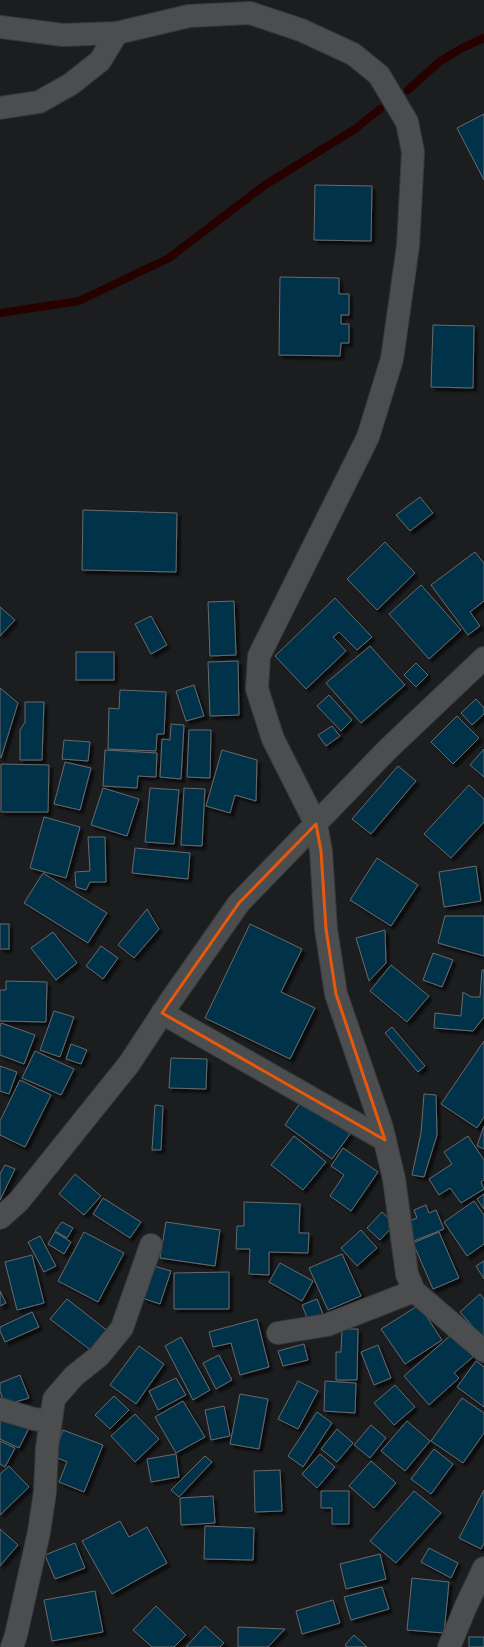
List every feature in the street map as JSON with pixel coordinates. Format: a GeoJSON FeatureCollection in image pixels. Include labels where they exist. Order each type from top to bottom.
{"type":"FeatureCollection","features":[{"type":"Feature","properties":{"kind":"street"},"geometry":{"type":"LineString","coordinates":[[0,27],[63,35],[117,33],[189,16],[259,6],[301,30],[353,54],[379,75],[407,122],[413,152],[408,246],[392,359],[368,437],[258,656],[257,689],[273,739],[316,824],[321,851],[326,929],[336,994],[385,1140],[394,1179],[407,1274],[414,1291],[484,1351]]}},
{"type":"Feature","properties":{"kind":"street"},"geometry":{"type":"LineString","coordinates":[[0,108],[39,102],[71,84],[100,61],[117,33]]}},
{"type":"Feature","properties":{"kind":"street"},"geometry":{"type":"LineString","coordinates":[[0,1218],[19,1201],[129,1064],[162,1013],[239,903],[388,749],[484,658]]}},
{"type":"Feature","properties":{"kind":"street"},"geometry":{"type":"LineString","coordinates":[[162,1013],[385,1140]]}},
{"type":"Feature","properties":{"kind":"street"},"geometry":{"type":"LineString","coordinates":[[12,1647],[40,1532],[47,1448],[54,1399],[74,1376],[99,1356],[122,1328],[151,1245]]}},
{"type":"Feature","properties":{"kind":"street"},"geometry":{"type":"LineString","coordinates":[[278,1332],[327,1325],[414,1291]]}},
{"type":"Feature","properties":{"kind":"street"},"geometry":{"type":"LineString","coordinates":[[0,1409],[34,1420],[50,1421]]}},
{"type":"Feature","properties":{"kind":"street"},"geometry":{"type":"LineString","coordinates":[[449,1647],[484,1568]]}},
{"type":"Feature","properties":{"kind":"highlighted area"},"geometry":{"type":"Polygon","coordinates":[[[316,824],[321,851],[326,929],[336,994],[385,1140],[162,1013],[239,903],[316,824]]]}},
{"type":"Feature","properties":{"kind":"building"},"geometry":{"type":"Polygon","coordinates":[[[484,114],[484,180],[457,128],[484,114]]]}},
{"type":"Feature","properties":{"kind":"building"},"geometry":{"type":"Polygon","coordinates":[[[315,185],[372,186],[371,241],[314,240],[315,185]]]}},
{"type":"Feature","properties":{"kind":"building"},"geometry":{"type":"Polygon","coordinates":[[[280,277],[339,278],[339,294],[349,294],[349,315],[341,315],[341,324],[349,324],[349,343],[341,343],[340,356],[279,355],[280,277]]]}},
{"type":"Feature","properties":{"kind":"building"},"geometry":{"type":"Polygon","coordinates":[[[433,325],[474,326],[473,388],[431,387],[433,325]]]}},
{"type":"Feature","properties":{"kind":"building"},"geometry":{"type":"Polygon","coordinates":[[[420,497],[433,513],[410,531],[396,515],[420,497]]]}},
{"type":"Feature","properties":{"kind":"building"},"geometry":{"type":"Polygon","coordinates":[[[83,510],[177,513],[176,572],[82,570],[83,510]]]}},
{"type":"Feature","properties":{"kind":"building"},"geometry":{"type":"Polygon","coordinates":[[[385,542],[415,573],[377,610],[347,579],[385,542]]]}},
{"type":"Feature","properties":{"kind":"building"},"geometry":{"type":"Polygon","coordinates":[[[475,552],[484,563],[484,601],[470,612],[480,626],[468,635],[431,585],[475,552]]]}},
{"type":"Feature","properties":{"kind":"building"},"geometry":{"type":"Polygon","coordinates":[[[421,585],[461,630],[429,659],[389,614],[421,585]]]}},
{"type":"Feature","properties":{"kind":"building"},"geometry":{"type":"Polygon","coordinates":[[[335,598],[372,637],[357,650],[339,632],[333,637],[346,651],[306,689],[275,656],[335,598]]]}},
{"type":"Feature","properties":{"kind":"building"},"geometry":{"type":"Polygon","coordinates":[[[234,601],[236,655],[210,656],[208,602],[234,601]]]}},
{"type":"Feature","properties":{"kind":"building"},"geometry":{"type":"Polygon","coordinates":[[[0,607],[15,620],[0,636],[0,607]]]}},
{"type":"Feature","properties":{"kind":"building"},"geometry":{"type":"Polygon","coordinates":[[[151,616],[167,645],[151,654],[135,624],[151,616]]]}},
{"type":"Feature","properties":{"kind":"building"},"geometry":{"type":"Polygon","coordinates":[[[370,646],[405,685],[361,723],[326,683],[370,646]]]}},
{"type":"Feature","properties":{"kind":"building"},"geometry":{"type":"Polygon","coordinates":[[[76,652],[114,652],[114,680],[76,680],[76,652]]]}},
{"type":"Feature","properties":{"kind":"building"},"geometry":{"type":"Polygon","coordinates":[[[238,661],[239,715],[210,716],[208,662],[238,661]]]}},
{"type":"Feature","properties":{"kind":"building"},"geometry":{"type":"Polygon","coordinates":[[[416,663],[428,675],[416,687],[404,675],[416,663]]]}},
{"type":"Feature","properties":{"kind":"building"},"geometry":{"type":"Polygon","coordinates":[[[194,685],[204,716],[186,721],[176,691],[194,685]]]}},
{"type":"Feature","properties":{"kind":"building"},"geometry":{"type":"Polygon","coordinates":[[[0,688],[18,703],[1,758],[0,757],[0,688]]]}},
{"type":"Feature","properties":{"kind":"building"},"geometry":{"type":"Polygon","coordinates":[[[120,690],[166,692],[164,734],[157,734],[156,751],[108,749],[109,708],[119,709],[120,690]]]}},
{"type":"Feature","properties":{"kind":"building"},"geometry":{"type":"Polygon","coordinates":[[[329,695],[352,720],[341,731],[317,706],[329,695]]]}},
{"type":"Feature","properties":{"kind":"building"},"geometry":{"type":"Polygon","coordinates":[[[476,699],[484,708],[484,714],[472,725],[461,713],[476,699]]]}},
{"type":"Feature","properties":{"kind":"building"},"geometry":{"type":"Polygon","coordinates":[[[25,702],[44,702],[42,760],[20,760],[20,730],[25,722],[25,702]]]}},
{"type":"Feature","properties":{"kind":"building"},"geometry":{"type":"Polygon","coordinates":[[[457,716],[479,738],[453,764],[431,742],[457,716]]]}},
{"type":"Feature","properties":{"kind":"building"},"geometry":{"type":"Polygon","coordinates":[[[171,724],[184,725],[181,779],[160,777],[162,739],[170,740],[171,724]]]}},
{"type":"Feature","properties":{"kind":"building"},"geometry":{"type":"Polygon","coordinates":[[[332,726],[340,736],[326,746],[318,735],[332,726]]]}},
{"type":"Feature","properties":{"kind":"building"},"geometry":{"type":"Polygon","coordinates":[[[189,730],[211,730],[210,778],[187,777],[189,730]]]}},
{"type":"Feature","properties":{"kind":"building"},"geometry":{"type":"Polygon","coordinates":[[[64,740],[90,742],[88,761],[62,759],[64,740]]]}},
{"type":"Feature","properties":{"kind":"building"},"geometry":{"type":"Polygon","coordinates":[[[484,749],[484,777],[470,765],[484,749]]]}},
{"type":"Feature","properties":{"kind":"building"},"geometry":{"type":"Polygon","coordinates":[[[105,750],[157,753],[156,777],[138,776],[137,788],[103,786],[105,750]]]}},
{"type":"Feature","properties":{"kind":"building"},"geometry":{"type":"Polygon","coordinates":[[[222,750],[257,760],[256,801],[235,795],[230,813],[206,806],[222,750]]]}},
{"type":"Feature","properties":{"kind":"building"},"geometry":{"type":"Polygon","coordinates":[[[65,762],[91,768],[80,810],[54,804],[65,762]]]}},
{"type":"Feature","properties":{"kind":"building"},"geometry":{"type":"Polygon","coordinates":[[[1,764],[49,765],[48,812],[1,812],[1,764]]]}},
{"type":"Feature","properties":{"kind":"building"},"geometry":{"type":"Polygon","coordinates":[[[398,766],[416,781],[371,834],[352,819],[398,766]]]}},
{"type":"Feature","properties":{"kind":"building"},"geometry":{"type":"Polygon","coordinates":[[[469,785],[484,799],[484,822],[451,858],[424,834],[469,785]]]}},
{"type":"Feature","properties":{"kind":"building"},"geometry":{"type":"Polygon","coordinates":[[[103,788],[139,799],[127,836],[91,825],[103,788]]]}},
{"type":"Feature","properties":{"kind":"building"},"geometry":{"type":"Polygon","coordinates":[[[150,788],[179,790],[174,844],[145,842],[150,788]]]}},
{"type":"Feature","properties":{"kind":"building"},"geometry":{"type":"Polygon","coordinates":[[[184,788],[205,789],[202,846],[181,845],[184,788]]]}},
{"type":"Feature","properties":{"kind":"building"},"geometry":{"type":"Polygon","coordinates":[[[44,817],[80,827],[66,878],[30,868],[44,817]]]}},
{"type":"Feature","properties":{"kind":"building"},"geometry":{"type":"Polygon","coordinates":[[[88,837],[105,837],[106,882],[90,882],[86,890],[76,887],[75,872],[90,871],[88,837]]]}},
{"type":"Feature","properties":{"kind":"building"},"geometry":{"type":"Polygon","coordinates":[[[135,848],[190,853],[188,879],[132,873],[135,848]]]}},
{"type":"Feature","properties":{"kind":"building"},"geometry":{"type":"Polygon","coordinates":[[[377,858],[418,885],[391,926],[350,900],[377,858]]]}},
{"type":"Feature","properties":{"kind":"building"},"geometry":{"type":"Polygon","coordinates":[[[476,866],[481,901],[444,907],[439,872],[476,866]]]}},
{"type":"Feature","properties":{"kind":"building"},"geometry":{"type":"Polygon","coordinates":[[[43,873],[107,913],[88,943],[24,903],[43,873]]]}},
{"type":"Feature","properties":{"kind":"building"},"geometry":{"type":"Polygon","coordinates":[[[147,909],[159,929],[134,958],[118,945],[147,909]]]}},
{"type":"Feature","properties":{"kind":"building"},"geometry":{"type":"Polygon","coordinates":[[[445,916],[484,916],[484,956],[438,943],[445,916]]]}},
{"type":"Feature","properties":{"kind":"building"},"geometry":{"type":"Polygon","coordinates":[[[0,924],[9,924],[9,949],[0,949],[0,924]]]}},
{"type":"Feature","properties":{"kind":"building"},"geometry":{"type":"Polygon","coordinates":[[[250,924],[302,949],[281,992],[315,1008],[290,1059],[205,1018],[250,924]]]}},
{"type":"Feature","properties":{"kind":"building"},"geometry":{"type":"Polygon","coordinates":[[[385,930],[386,963],[369,981],[356,938],[385,930]]]}},
{"type":"Feature","properties":{"kind":"building"},"geometry":{"type":"Polygon","coordinates":[[[53,932],[77,963],[56,980],[31,948],[53,932]]]}},
{"type":"Feature","properties":{"kind":"building"},"geometry":{"type":"Polygon","coordinates":[[[101,946],[118,958],[103,979],[86,966],[101,946]]]}},
{"type":"Feature","properties":{"kind":"building"},"geometry":{"type":"Polygon","coordinates":[[[433,953],[453,960],[442,987],[423,980],[433,953]]]}},
{"type":"Feature","properties":{"kind":"building"},"geometry":{"type":"Polygon","coordinates":[[[391,965],[429,996],[407,1022],[370,991],[391,965]]]}},
{"type":"Feature","properties":{"kind":"building"},"geometry":{"type":"Polygon","coordinates":[[[482,970],[484,970],[484,1017],[473,1031],[434,1028],[435,1013],[461,1016],[463,992],[471,997],[480,997],[482,970]]]}},
{"type":"Feature","properties":{"kind":"building"},"geometry":{"type":"Polygon","coordinates":[[[6,981],[47,982],[46,1022],[0,1021],[0,990],[6,990],[6,981]]]}},
{"type":"Feature","properties":{"kind":"building"},"geometry":{"type":"Polygon","coordinates":[[[54,1011],[74,1017],[60,1057],[40,1050],[54,1011]]]}},
{"type":"Feature","properties":{"kind":"building"},"geometry":{"type":"Polygon","coordinates":[[[1,1023],[35,1035],[24,1064],[0,1055],[1,1023]]]}},
{"type":"Feature","properties":{"kind":"building"},"geometry":{"type":"Polygon","coordinates":[[[392,1027],[425,1066],[418,1072],[385,1033],[392,1027]]]}},
{"type":"Feature","properties":{"kind":"building"},"geometry":{"type":"Polygon","coordinates":[[[484,1041],[484,1117],[477,1128],[441,1104],[484,1041]]]}},
{"type":"Feature","properties":{"kind":"building"},"geometry":{"type":"Polygon","coordinates":[[[71,1044],[87,1050],[81,1064],[66,1059],[71,1044]]]}},
{"type":"Feature","properties":{"kind":"building"},"geometry":{"type":"Polygon","coordinates":[[[35,1051],[74,1069],[61,1095],[22,1078],[35,1051]]]}},
{"type":"Feature","properties":{"kind":"building"},"geometry":{"type":"Polygon","coordinates":[[[171,1058],[207,1059],[206,1089],[169,1088],[171,1058]]]}},
{"type":"Feature","properties":{"kind":"building"},"geometry":{"type":"Polygon","coordinates":[[[0,1066],[17,1072],[9,1094],[0,1091],[0,1066]]]}},
{"type":"Feature","properties":{"kind":"building"},"geometry":{"type":"Polygon","coordinates":[[[20,1080],[51,1095],[25,1147],[0,1135],[0,1121],[20,1080]]]}},
{"type":"Feature","properties":{"kind":"building"},"geometry":{"type":"Polygon","coordinates":[[[424,1094],[436,1095],[437,1135],[424,1177],[412,1175],[421,1133],[424,1094]]]}},
{"type":"Feature","properties":{"kind":"building"},"geometry":{"type":"Polygon","coordinates":[[[302,1100],[350,1134],[332,1159],[285,1125],[302,1100]]]}},
{"type":"Feature","properties":{"kind":"building"},"geometry":{"type":"Polygon","coordinates":[[[155,1105],[163,1106],[161,1150],[152,1150],[155,1105]]]}},
{"type":"Feature","properties":{"kind":"building"},"geometry":{"type":"Polygon","coordinates":[[[484,1126],[484,1149],[477,1146],[484,1126]]]}},
{"type":"Feature","properties":{"kind":"building"},"geometry":{"type":"Polygon","coordinates":[[[294,1136],[326,1162],[303,1190],[271,1165],[294,1136]]]}},
{"type":"Feature","properties":{"kind":"building"},"geometry":{"type":"Polygon","coordinates":[[[468,1136],[484,1160],[484,1180],[481,1182],[484,1189],[461,1203],[450,1188],[439,1195],[429,1179],[452,1164],[444,1152],[468,1136]]]}},
{"type":"Feature","properties":{"kind":"building"},"geometry":{"type":"Polygon","coordinates":[[[343,1148],[378,1172],[351,1211],[330,1196],[344,1175],[331,1166],[343,1148]]]}},
{"type":"Feature","properties":{"kind":"building"},"geometry":{"type":"Polygon","coordinates":[[[5,1165],[15,1169],[0,1200],[0,1174],[5,1165]]]}},
{"type":"Feature","properties":{"kind":"building"},"geometry":{"type":"Polygon","coordinates":[[[75,1174],[101,1196],[84,1215],[59,1194],[75,1174]]]}},
{"type":"Feature","properties":{"kind":"building"},"geometry":{"type":"Polygon","coordinates":[[[484,1194],[484,1209],[477,1199],[484,1194]]]}},
{"type":"Feature","properties":{"kind":"building"},"geometry":{"type":"Polygon","coordinates":[[[103,1198],[141,1222],[130,1238],[93,1214],[103,1198]]]}},
{"type":"Feature","properties":{"kind":"building"},"geometry":{"type":"Polygon","coordinates":[[[474,1201],[484,1215],[484,1244],[467,1256],[444,1222],[474,1201]]]}},
{"type":"Feature","properties":{"kind":"building"},"geometry":{"type":"Polygon","coordinates":[[[244,1202],[300,1204],[299,1233],[309,1233],[308,1253],[269,1252],[269,1275],[249,1274],[250,1249],[236,1249],[237,1226],[244,1226],[244,1202]]]}},
{"type":"Feature","properties":{"kind":"building"},"geometry":{"type":"Polygon","coordinates":[[[426,1205],[429,1213],[436,1210],[444,1229],[411,1242],[406,1229],[412,1227],[409,1221],[417,1218],[414,1210],[426,1205]]]}},
{"type":"Feature","properties":{"kind":"building"},"geometry":{"type":"Polygon","coordinates":[[[382,1212],[395,1224],[380,1240],[367,1228],[382,1212]]]}},
{"type":"Feature","properties":{"kind":"building"},"geometry":{"type":"Polygon","coordinates":[[[62,1222],[73,1228],[67,1238],[55,1231],[62,1222]]]}},
{"type":"Feature","properties":{"kind":"building"},"geometry":{"type":"Polygon","coordinates":[[[166,1222],[220,1230],[215,1266],[160,1258],[166,1222]]]}},
{"type":"Feature","properties":{"kind":"building"},"geometry":{"type":"Polygon","coordinates":[[[361,1230],[377,1248],[357,1266],[341,1248],[361,1230]]]}},
{"type":"Feature","properties":{"kind":"building"},"geometry":{"type":"Polygon","coordinates":[[[55,1232],[71,1242],[64,1254],[48,1244],[55,1232]]]}},
{"type":"Feature","properties":{"kind":"building"},"geometry":{"type":"Polygon","coordinates":[[[84,1232],[124,1253],[98,1302],[58,1281],[84,1232]]]}},
{"type":"Feature","properties":{"kind":"building"},"geometry":{"type":"Polygon","coordinates":[[[439,1232],[459,1278],[433,1289],[413,1243],[439,1232]]]}},
{"type":"Feature","properties":{"kind":"building"},"geometry":{"type":"Polygon","coordinates":[[[40,1236],[56,1266],[44,1272],[28,1242],[40,1236]]]}},
{"type":"Feature","properties":{"kind":"building"},"geometry":{"type":"Polygon","coordinates":[[[342,1254],[361,1296],[328,1310],[309,1268],[342,1254]]]}},
{"type":"Feature","properties":{"kind":"building"},"geometry":{"type":"Polygon","coordinates":[[[32,1255],[44,1303],[17,1310],[5,1262],[32,1255]]]}},
{"type":"Feature","properties":{"kind":"building"},"geometry":{"type":"Polygon","coordinates":[[[484,1261],[484,1279],[476,1266],[484,1261]]]}},
{"type":"Feature","properties":{"kind":"building"},"geometry":{"type":"Polygon","coordinates":[[[280,1263],[313,1281],[302,1301],[269,1282],[280,1263]]]}},
{"type":"Feature","properties":{"kind":"building"},"geometry":{"type":"Polygon","coordinates":[[[154,1266],[171,1271],[160,1304],[142,1298],[154,1266]]]}},
{"type":"Feature","properties":{"kind":"building"},"geometry":{"type":"Polygon","coordinates":[[[229,1272],[229,1309],[174,1309],[174,1273],[229,1272]]]}},
{"type":"Feature","properties":{"kind":"building"},"geometry":{"type":"Polygon","coordinates":[[[0,1291],[6,1303],[0,1306],[0,1291]]]}},
{"type":"Feature","properties":{"kind":"building"},"geometry":{"type":"Polygon","coordinates":[[[480,1294],[484,1299],[484,1339],[460,1312],[480,1294]]]}},
{"type":"Feature","properties":{"kind":"building"},"geometry":{"type":"Polygon","coordinates":[[[67,1299],[109,1332],[93,1352],[50,1319],[67,1299]]]}},
{"type":"Feature","properties":{"kind":"building"},"geometry":{"type":"Polygon","coordinates":[[[317,1299],[323,1314],[308,1320],[302,1305],[317,1299]]]}},
{"type":"Feature","properties":{"kind":"building"},"geometry":{"type":"Polygon","coordinates":[[[419,1305],[442,1340],[405,1364],[381,1329],[419,1305]]]}},
{"type":"Feature","properties":{"kind":"building"},"geometry":{"type":"Polygon","coordinates":[[[32,1312],[39,1327],[5,1342],[0,1331],[0,1327],[32,1312]]]}},
{"type":"Feature","properties":{"kind":"building"},"geometry":{"type":"Polygon","coordinates":[[[257,1319],[269,1367],[240,1375],[231,1343],[213,1347],[209,1332],[257,1319]]]}},
{"type":"Feature","properties":{"kind":"building"},"geometry":{"type":"Polygon","coordinates":[[[342,1329],[358,1329],[357,1380],[336,1380],[336,1352],[341,1352],[342,1329]]]}},
{"type":"Feature","properties":{"kind":"building"},"geometry":{"type":"Polygon","coordinates":[[[452,1334],[473,1357],[454,1373],[459,1378],[429,1405],[404,1376],[452,1334]]]}},
{"type":"Feature","properties":{"kind":"building"},"geometry":{"type":"Polygon","coordinates":[[[181,1337],[210,1390],[193,1400],[165,1346],[181,1337]]]}},
{"type":"Feature","properties":{"kind":"building"},"geometry":{"type":"Polygon","coordinates":[[[304,1344],[308,1360],[283,1366],[278,1351],[304,1344]]]}},
{"type":"Feature","properties":{"kind":"building"},"geometry":{"type":"Polygon","coordinates":[[[378,1345],[391,1378],[374,1385],[361,1352],[378,1345]]]}},
{"type":"Feature","properties":{"kind":"building"},"geometry":{"type":"Polygon","coordinates":[[[139,1346],[164,1364],[136,1404],[110,1385],[139,1346]]]}},
{"type":"Feature","properties":{"kind":"building"},"geometry":{"type":"Polygon","coordinates":[[[219,1355],[232,1380],[216,1389],[203,1363],[219,1355]]]}},
{"type":"Feature","properties":{"kind":"building"},"geometry":{"type":"Polygon","coordinates":[[[476,1361],[484,1367],[484,1407],[457,1387],[476,1361]]]}},
{"type":"Feature","properties":{"kind":"building"},"geometry":{"type":"Polygon","coordinates":[[[20,1375],[29,1398],[5,1405],[0,1391],[0,1383],[20,1375]]]}},
{"type":"Feature","properties":{"kind":"building"},"geometry":{"type":"Polygon","coordinates":[[[176,1378],[186,1395],[158,1410],[149,1391],[176,1378]]]}},
{"type":"Feature","properties":{"kind":"building"},"geometry":{"type":"Polygon","coordinates":[[[298,1381],[318,1391],[298,1429],[278,1419],[298,1381]]]}},
{"type":"Feature","properties":{"kind":"building"},"geometry":{"type":"Polygon","coordinates":[[[325,1381],[356,1383],[355,1413],[324,1411],[325,1381]]]}},
{"type":"Feature","properties":{"kind":"building"},"geometry":{"type":"Polygon","coordinates":[[[395,1385],[415,1407],[394,1425],[374,1403],[395,1385]]]}},
{"type":"Feature","properties":{"kind":"building"},"geometry":{"type":"Polygon","coordinates":[[[240,1394],[268,1399],[259,1449],[230,1444],[240,1394]]]}},
{"type":"Feature","properties":{"kind":"building"},"geometry":{"type":"Polygon","coordinates":[[[114,1396],[129,1410],[110,1429],[95,1415],[114,1396]]]}},
{"type":"Feature","properties":{"kind":"building"},"geometry":{"type":"Polygon","coordinates":[[[462,1398],[484,1413],[484,1433],[463,1463],[431,1441],[462,1398]]]}},
{"type":"Feature","properties":{"kind":"building"},"geometry":{"type":"Polygon","coordinates":[[[183,1401],[205,1437],[176,1453],[155,1417],[183,1401]]]}},
{"type":"Feature","properties":{"kind":"building"},"geometry":{"type":"Polygon","coordinates":[[[224,1406],[230,1436],[211,1440],[205,1410],[224,1406]]]}},
{"type":"Feature","properties":{"kind":"building"},"geometry":{"type":"Polygon","coordinates":[[[317,1412],[332,1423],[303,1467],[288,1456],[317,1412]]]}},
{"type":"Feature","properties":{"kind":"building"},"geometry":{"type":"Polygon","coordinates":[[[0,1414],[29,1428],[19,1448],[0,1439],[0,1414]]]}},
{"type":"Feature","properties":{"kind":"building"},"geometry":{"type":"Polygon","coordinates":[[[135,1414],[159,1439],[135,1462],[111,1436],[135,1414]]]}},
{"type":"Feature","properties":{"kind":"building"},"geometry":{"type":"Polygon","coordinates":[[[407,1421],[430,1441],[405,1471],[381,1451],[407,1421]]]}},
{"type":"Feature","properties":{"kind":"building"},"geometry":{"type":"Polygon","coordinates":[[[371,1425],[386,1438],[370,1458],[354,1445],[371,1425]]]}},
{"type":"Feature","properties":{"kind":"building"},"geometry":{"type":"Polygon","coordinates":[[[337,1429],[353,1443],[337,1462],[321,1449],[337,1429]]]}},
{"type":"Feature","properties":{"kind":"building"},"geometry":{"type":"Polygon","coordinates":[[[63,1430],[103,1445],[84,1492],[59,1482],[67,1462],[53,1456],[63,1430]]]}},
{"type":"Feature","properties":{"kind":"building"},"geometry":{"type":"Polygon","coordinates":[[[0,1441],[15,1448],[5,1467],[0,1464],[0,1441]]]}},
{"type":"Feature","properties":{"kind":"building"},"geometry":{"type":"Polygon","coordinates":[[[434,1449],[453,1464],[431,1494],[411,1479],[434,1449]]]}},
{"type":"Feature","properties":{"kind":"building"},"geometry":{"type":"Polygon","coordinates":[[[176,1454],[179,1477],[151,1482],[147,1459],[176,1454]]]}},
{"type":"Feature","properties":{"kind":"building"},"geometry":{"type":"Polygon","coordinates":[[[320,1454],[335,1467],[317,1488],[302,1474],[320,1454]]]}},
{"type":"Feature","properties":{"kind":"building"},"geometry":{"type":"Polygon","coordinates":[[[205,1456],[212,1462],[179,1497],[171,1490],[205,1456]]]}},
{"type":"Feature","properties":{"kind":"building"},"geometry":{"type":"Polygon","coordinates":[[[371,1461],[396,1483],[374,1508],[349,1486],[371,1461]]]}},
{"type":"Feature","properties":{"kind":"building"},"geometry":{"type":"Polygon","coordinates":[[[9,1466],[29,1487],[0,1515],[0,1474],[9,1466]]]}},
{"type":"Feature","properties":{"kind":"building"},"geometry":{"type":"Polygon","coordinates":[[[280,1470],[282,1511],[255,1512],[254,1471],[280,1470]]]}},
{"type":"Feature","properties":{"kind":"building"},"geometry":{"type":"Polygon","coordinates":[[[484,1490],[484,1543],[481,1549],[459,1538],[484,1490]]]}},
{"type":"Feature","properties":{"kind":"building"},"geometry":{"type":"Polygon","coordinates":[[[321,1491],[349,1491],[349,1524],[332,1524],[332,1508],[321,1508],[321,1491]]]}},
{"type":"Feature","properties":{"kind":"building"},"geometry":{"type":"Polygon","coordinates":[[[414,1491],[441,1513],[396,1563],[370,1541],[414,1491]]]}},
{"type":"Feature","properties":{"kind":"building"},"geometry":{"type":"Polygon","coordinates":[[[213,1496],[215,1523],[181,1525],[180,1498],[213,1496]]]}},
{"type":"Feature","properties":{"kind":"building"},"geometry":{"type":"Polygon","coordinates":[[[120,1521],[129,1537],[147,1527],[167,1563],[112,1594],[82,1541],[120,1521]]]}},
{"type":"Feature","properties":{"kind":"building"},"geometry":{"type":"Polygon","coordinates":[[[205,1526],[254,1528],[253,1560],[204,1559],[205,1526]]]}},
{"type":"Feature","properties":{"kind":"building"},"geometry":{"type":"Polygon","coordinates":[[[0,1529],[18,1545],[0,1566],[0,1529]]]}},
{"type":"Feature","properties":{"kind":"building"},"geometry":{"type":"Polygon","coordinates":[[[75,1543],[85,1568],[55,1579],[45,1555],[75,1543]]]}},
{"type":"Feature","properties":{"kind":"building"},"geometry":{"type":"Polygon","coordinates":[[[429,1548],[458,1563],[451,1578],[421,1562],[429,1548]]]}},
{"type":"Feature","properties":{"kind":"building"},"geometry":{"type":"Polygon","coordinates":[[[380,1554],[386,1579],[346,1589],[340,1564],[380,1554]]]}},
{"type":"Feature","properties":{"kind":"building"},"geometry":{"type":"Polygon","coordinates":[[[412,1578],[449,1582],[444,1633],[407,1630],[412,1578]]]}},
{"type":"Feature","properties":{"kind":"building"},"geometry":{"type":"Polygon","coordinates":[[[382,1587],[389,1609],[351,1620],[344,1597],[382,1587]]]}},
{"type":"Feature","properties":{"kind":"building"},"geometry":{"type":"Polygon","coordinates":[[[95,1591],[103,1632],[52,1641],[44,1600],[95,1591]]]}},
{"type":"Feature","properties":{"kind":"building"},"geometry":{"type":"Polygon","coordinates":[[[333,1600],[340,1623],[302,1634],[296,1611],[333,1600]]]}},
{"type":"Feature","properties":{"kind":"building"},"geometry":{"type":"Polygon","coordinates":[[[156,1606],[186,1635],[174,1647],[152,1647],[133,1630],[156,1606]]]}},
{"type":"Feature","properties":{"kind":"building"},"geometry":{"type":"Polygon","coordinates":[[[205,1626],[224,1643],[220,1647],[186,1647],[205,1626]]]}},
{"type":"Feature","properties":{"kind":"building"},"geometry":{"type":"Polygon","coordinates":[[[238,1627],[285,1629],[268,1647],[238,1647],[238,1627]]]}},
{"type":"Feature","properties":{"kind":"building"},"geometry":{"type":"Polygon","coordinates":[[[354,1635],[367,1647],[347,1647],[345,1645],[354,1635]]]}},
{"type":"Feature","properties":{"kind":"building"},"geometry":{"type":"Polygon","coordinates":[[[469,1637],[484,1637],[484,1647],[469,1647],[469,1637]]]}},
{"type":"Feature","properties":{"kind":"waterway"},"geometry":{"type":"LineString","coordinates":[[408,90],[439,62],[462,48],[484,38]]}},
{"type":"Feature","properties":{"kind":"waterway"},"geometry":{"type":"LineString","coordinates":[[0,313],[79,301],[169,258],[265,185],[355,129],[380,109]]}}]}
